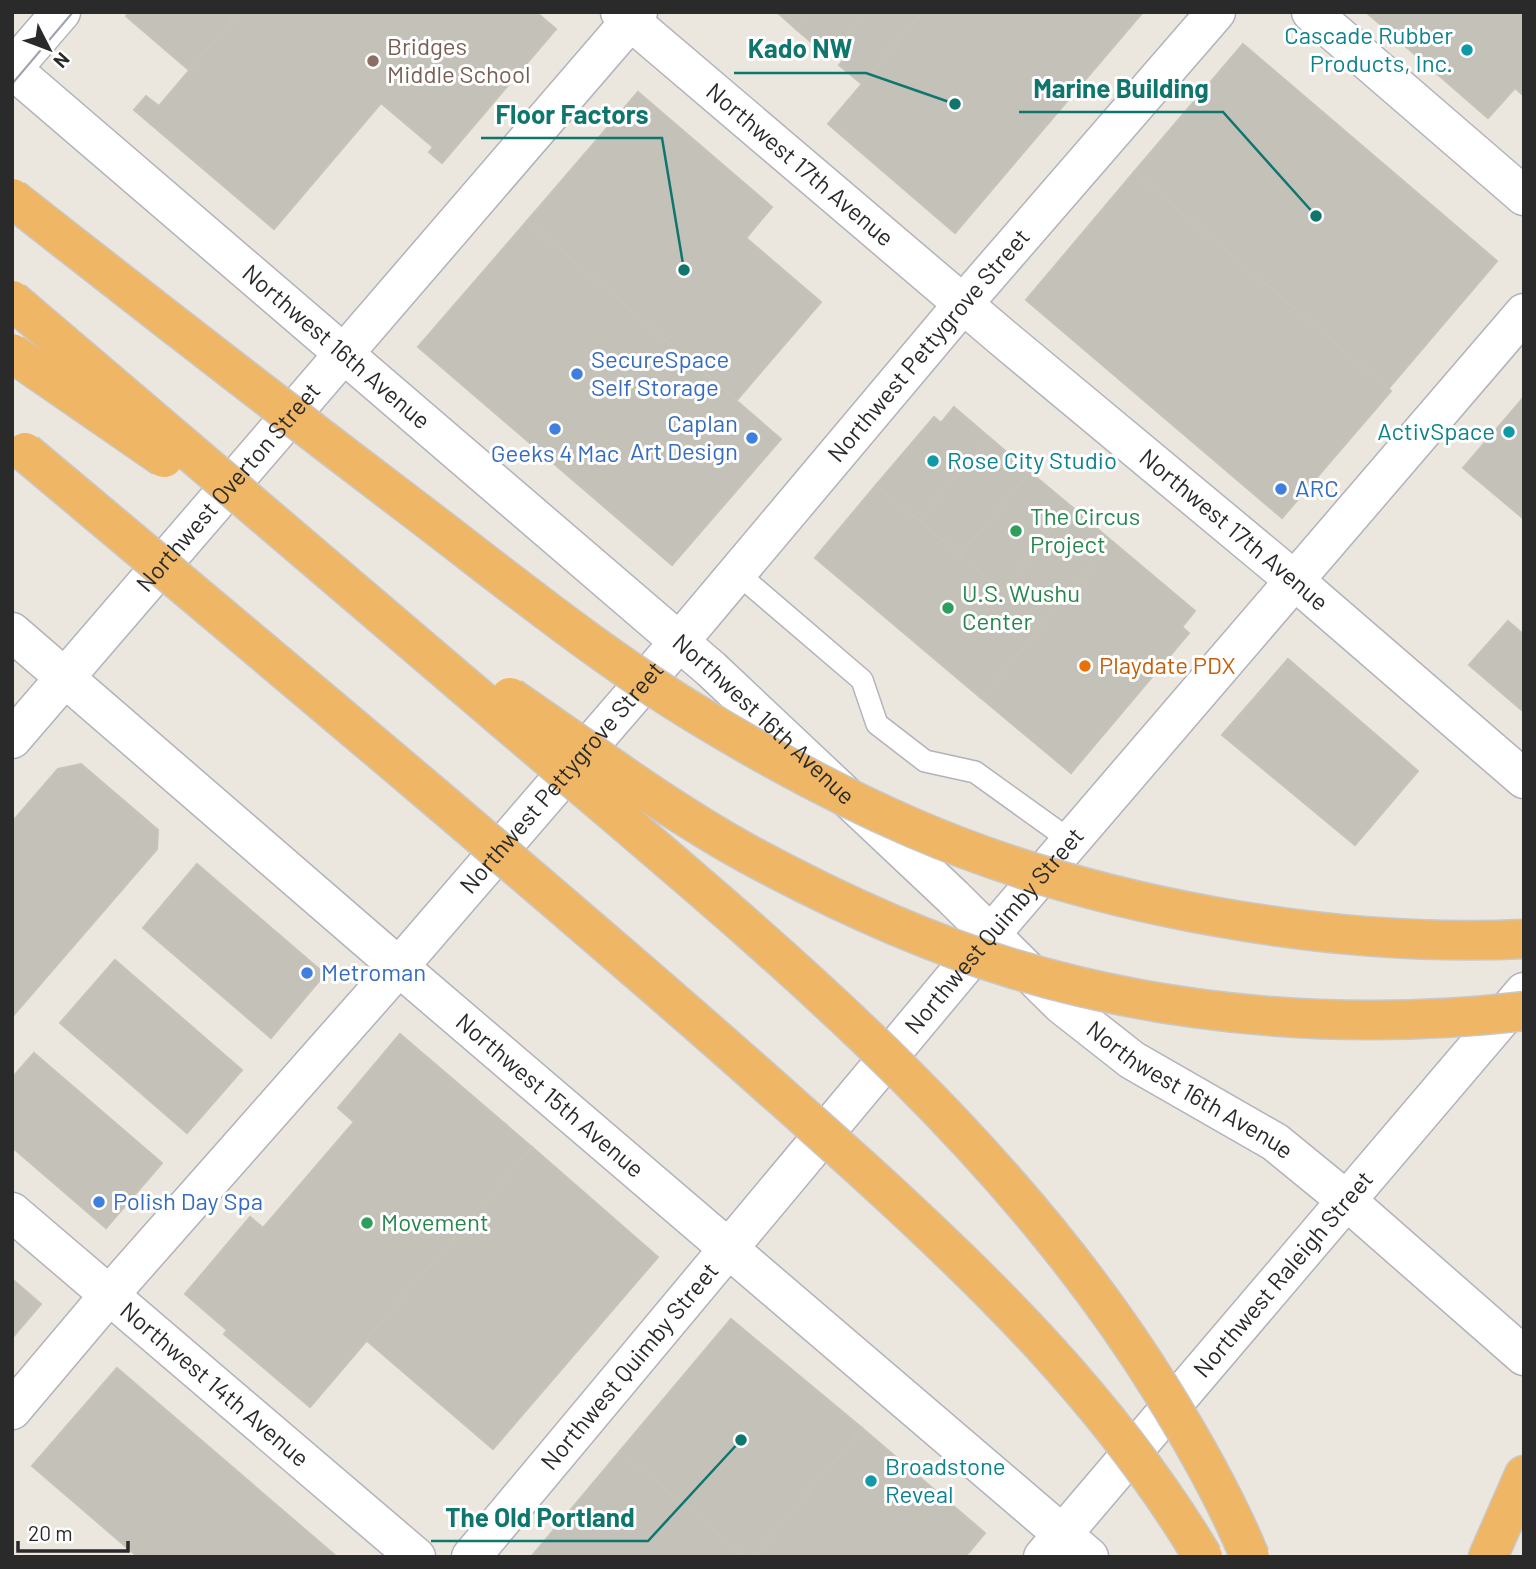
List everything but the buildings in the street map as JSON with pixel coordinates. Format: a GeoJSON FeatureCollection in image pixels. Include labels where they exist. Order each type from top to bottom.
{"type":"FeatureCollection","features":[{"type":"Feature","properties":{"kind":"highway"},"geometry":{"type":"LineString","coordinates":[[12,198],[280,408],[605,653],[696,714],[822,784],[913,828],[969,850],[1093,890],[1159,905],[1212,916],[1397,939],[1524,939]]}},
{"type":"Feature","properties":{"kind":"highway"},"geometry":{"type":"LineString","coordinates":[[12,300],[810,985],[945,1115],[1012,1186],[1137,1350],[1213,1477],[1250,1557]]}},
{"type":"Feature","properties":{"kind":"highway"},"geometry":{"type":"LineString","coordinates":[[12,353],[673,809],[747,853],[866,914],[1013,969],[1164,1003],[1301,1017],[1408,1020],[1524,1011]]}},
{"type":"Feature","properties":{"kind":"highway"},"geometry":{"type":"LineString","coordinates":[[12,441],[504,854],[753,1071],[907,1210],[1007,1306],[1071,1377],[1144,1467],[1203,1557]]}},
{"type":"Feature","properties":{"kind":"highway"},"geometry":{"type":"LineString","coordinates":[[1488,1557],[1524,1475]]}},
{"type":"Feature","properties":{"kind":"highway"},"geometry":{"type":"LineString","coordinates":[[1502,1557],[1524,1497]]}},
{"type":"Feature","properties":{"kind":"street"},"geometry":{"type":"LineString","coordinates":[[12,69],[61,12]]}},
{"type":"Feature","properties":{"kind":"street","name":"Northwest Pettygrove Street"},"geometry":{"type":"LineString","coordinates":[[12,1410],[679,642],[963,304],[1216,12]]}},
{"type":"Feature","properties":{"kind":"street"},"geometry":{"type":"LineString","coordinates":[[1311,12],[1524,196]]}},
{"type":"Feature","properties":{"kind":"street","name":"Northwest 17th Avenue"},"geometry":{"type":"LineString","coordinates":[[629,15],[963,304],[1294,580],[1524,779]]}},
{"type":"Feature","properties":{"kind":"street","name":"Northwest Overton Street"},"geometry":{"type":"LineString","coordinates":[[12,738],[629,15]]}},
{"type":"Feature","properties":{"kind":"street","name":"Northwest 16th Avenue"},"geometry":{"type":"LineString","coordinates":[[12,69],[679,642],[792,743],[1062,1005],[1132,1060],[1275,1142],[1346,1200],[1524,1356]]}},
{"type":"Feature","properties":{"kind":"street","name":"Northwest Quimby Street"},"geometry":{"type":"LineString","coordinates":[[471,1557],[991,934],[1524,313]]}},
{"type":"Feature","properties":{"kind":"street","name":"Northwest 15th Avenue"},"geometry":{"type":"LineString","coordinates":[[12,632],[398,967],[729,1249],[1065,1549]]}},
{"type":"Feature","properties":{"kind":"street","name":"Northwest Raleigh Street"},"geometry":{"type":"LineString","coordinates":[[1065,1549],[1346,1200],[1524,992]]}},
{"type":"Feature","properties":{"kind":"street","name":"Northwest 14th Avenue"},"geometry":{"type":"LineString","coordinates":[[12,1212],[416,1557]]}},
{"type":"Feature","properties":{"kind":"lane"},"geometry":{"type":"LineString","coordinates":[[737,573],[862,680],[877,724],[925,761],[975,772],[1071,841]]}},
{"type":"Feature","properties":{"kind":"tram line"},"geometry":{"type":"LineString","coordinates":[[12,84],[73,12]]}},
{"type":"Feature","properties":{"kind":"place","name":"Cascade Rubber Products, Inc."},"geometry":{"type":"Point","coordinates":[1467,50]}},
{"type":"Feature","properties":{"kind":"place","name":"Bridges Middle School"},"geometry":{"type":"Point","coordinates":[373,61]}},
{"type":"Feature","properties":{"kind":"place","name":"Kado NW"},"geometry":{"type":"Point","coordinates":[955,104]}},
{"type":"Feature","properties":{"kind":"place","name":"Marine Building"},"geometry":{"type":"Point","coordinates":[1316,216]}},
{"type":"Feature","properties":{"kind":"place","name":"Floor Factors"},"geometry":{"type":"Point","coordinates":[684,270]}},
{"type":"Feature","properties":{"kind":"place","name":"SecureSpace Self Storage"},"geometry":{"type":"Point","coordinates":[577,374]}},
{"type":"Feature","properties":{"kind":"place","name":"Geeks 4 Mac"},"geometry":{"type":"Point","coordinates":[555,429]}},
{"type":"Feature","properties":{"kind":"place","name":"ActivSpace"},"geometry":{"type":"Point","coordinates":[1509,432]}},
{"type":"Feature","properties":{"kind":"place","name":"Caplan Art Design"},"geometry":{"type":"Point","coordinates":[752,438]}},
{"type":"Feature","properties":{"kind":"place","name":"Rose City Studio"},"geometry":{"type":"Point","coordinates":[933,461]}},
{"type":"Feature","properties":{"kind":"place","name":"ARC"},"geometry":{"type":"Point","coordinates":[1281,489]}},
{"type":"Feature","properties":{"kind":"place","name":"The Circus Project"},"geometry":{"type":"Point","coordinates":[1016,531]}},
{"type":"Feature","properties":{"kind":"place","name":"U.S. Wushu Center"},"geometry":{"type":"Point","coordinates":[948,608]}},
{"type":"Feature","properties":{"kind":"place","name":"Playdate PDX"},"geometry":{"type":"Point","coordinates":[1085,666]}},
{"type":"Feature","properties":{"kind":"place","name":"Metroman"},"geometry":{"type":"Point","coordinates":[307,973]}},
{"type":"Feature","properties":{"kind":"place","name":"Polish Day Spa"},"geometry":{"type":"Point","coordinates":[99,1202]}},
{"type":"Feature","properties":{"kind":"place","name":"Movement"},"geometry":{"type":"Point","coordinates":[367,1223]}},
{"type":"Feature","properties":{"kind":"place","name":"The Old Portland"},"geometry":{"type":"Point","coordinates":[741,1440]}},
{"type":"Feature","properties":{"kind":"place","name":"Broadstone Reveal"},"geometry":{"type":"Point","coordinates":[871,1481]}}]}
